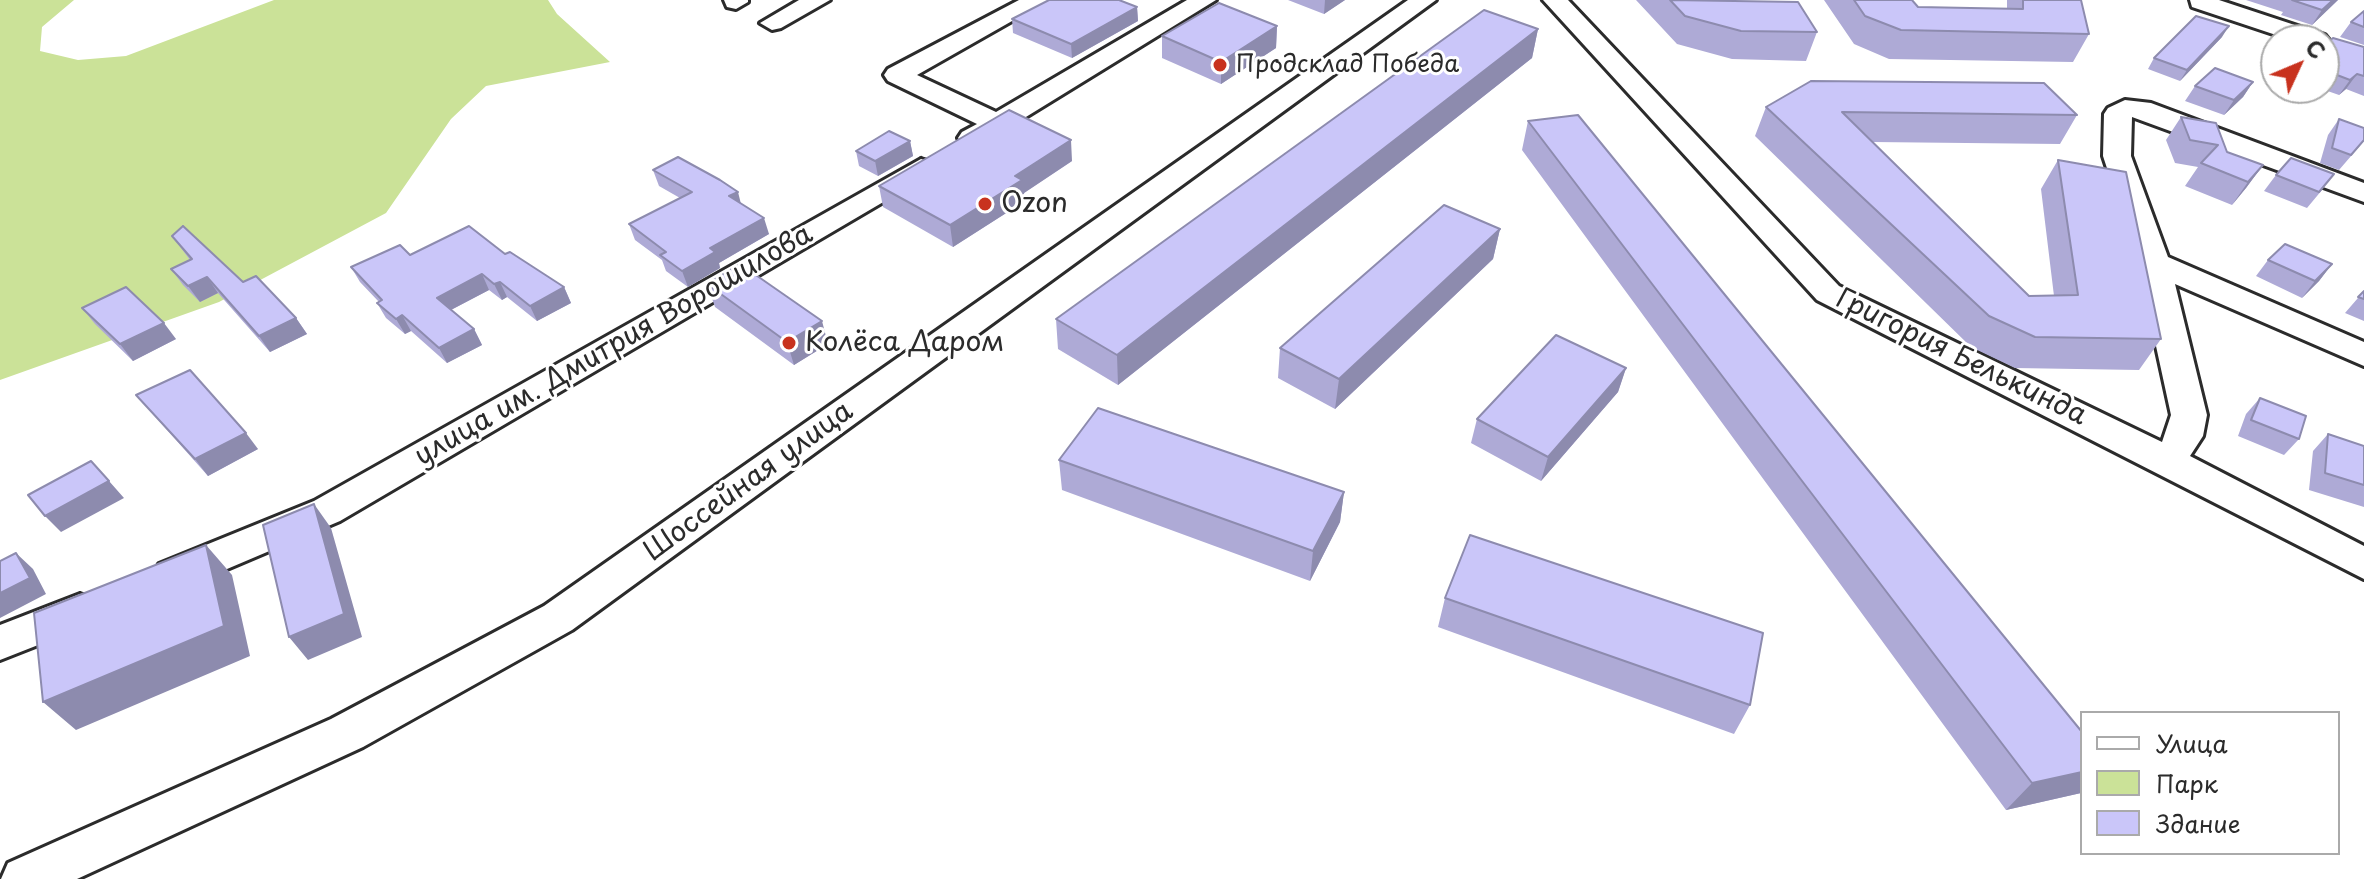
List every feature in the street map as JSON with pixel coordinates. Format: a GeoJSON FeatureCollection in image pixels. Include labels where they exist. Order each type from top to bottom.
{"type":"FeatureCollection","features":[{"type":"Feature","properties":{"kind":"street"},"geometry":{"type":"LineString","coordinates":[[772,23],[818,0]]}},
{"type":"Feature","properties":{"kind":"street"},"geometry":{"type":"LineString","coordinates":[[997,123],[897,75],[1037,0]]}},
{"type":"Feature","properties":{"kind":"street","name":"улица им. Дмитрия Ворошилова"},"geometry":{"type":"LineString","coordinates":[[0,643],[327,511],[653,326],[1204,0]]}},
{"type":"Feature","properties":{"kind":"street","name":"Шоссейная улица"},"geometry":{"type":"LineString","coordinates":[[25,879],[347,733],[558,618],[1424,0]]}},
{"type":"Feature","properties":{"kind":"street","name":"Григория Белькинда"},"geometry":{"type":"LineString","coordinates":[[1555,0],[1828,293],[2168,461],[2364,564]]}},
{"type":"Feature","properties":{"kind":"street"},"geometry":{"type":"LineString","coordinates":[[2201,2],[2268,24]]}},
{"type":"Feature","properties":{"kind":"street"},"geometry":{"type":"LineString","coordinates":[[2168,461],[2185,436],[2189,415],[2154,263],[2117,156],[2118,114],[2125,108],[2158,115],[2364,193]]}},
{"type":"Feature","properties":{"kind":"street"},"geometry":{"type":"LineString","coordinates":[[2154,263],[2364,355]]}},
{"type":"Feature","properties":{"kind":"green space"},"geometry":{"type":"Polygon","coordinates":[[[0,0],[74,0],[42,27],[40,51],[78,60],[126,56],[274,0],[548,0],[557,14],[610,62],[486,86],[451,119],[386,213],[219,302],[0,380],[0,0]]]}},
{"type":"Feature","properties":{"kind":"building"},"geometry":{"type":"Polygon","coordinates":[[[1049,0],[1119,0],[1137,7],[1071,44],[1012,19],[1049,0]]]}},
{"type":"Feature","properties":{"kind":"building"},"geometry":{"type":"Polygon","coordinates":[[[1670,0],[1798,2],[1817,32],[1741,31],[1685,16],[1670,0]]]}},
{"type":"Feature","properties":{"kind":"building"},"geometry":{"type":"Polygon","coordinates":[[[1854,0],[1912,0],[1918,7],[2023,9],[2023,0],[2081,0],[2089,34],[1901,30],[1865,16],[1854,0]]]}},
{"type":"Feature","properties":{"kind":"building"},"geometry":{"type":"Polygon","coordinates":[[[2292,0],[2333,0],[2322,10],[2292,0]]]}},
{"type":"Feature","properties":{"kind":"building"},"geometry":{"type":"Polygon","coordinates":[[[1219,3],[1277,26],[1221,62],[1162,36],[1219,3]]]}},
{"type":"Feature","properties":{"kind":"building"},"geometry":{"type":"Polygon","coordinates":[[[1484,10],[1538,29],[1117,355],[1056,319],[1484,10]]]}},
{"type":"Feature","properties":{"kind":"building"},"geometry":{"type":"Polygon","coordinates":[[[2364,11],[2364,27],[2351,22],[2364,11]]]}},
{"type":"Feature","properties":{"kind":"building"},"geometry":{"type":"Polygon","coordinates":[[[2196,16],[2229,26],[2187,70],[2154,58],[2196,16]]]}},
{"type":"Feature","properties":{"kind":"building"},"geometry":{"type":"Polygon","coordinates":[[[2340,40],[2364,47],[2364,76],[2357,74],[2350,80],[2340,76],[2340,40]]]}},
{"type":"Feature","properties":{"kind":"building"},"geometry":{"type":"Polygon","coordinates":[[[2215,68],[2253,82],[2234,100],[2195,86],[2215,68]]]}},
{"type":"Feature","properties":{"kind":"building"},"geometry":{"type":"Polygon","coordinates":[[[1811,81],[2044,83],[2077,115],[1842,112],[2029,296],[2078,295],[2058,160],[2126,172],[2161,339],[2035,337],[1989,316],[1766,107],[1811,81]]]}},
{"type":"Feature","properties":{"kind":"building"},"geometry":{"type":"Polygon","coordinates":[[[1009,110],[1071,140],[1015,176],[1022,180],[950,225],[879,186],[1009,110]]]}},
{"type":"Feature","properties":{"kind":"building"},"geometry":{"type":"Polygon","coordinates":[[[1578,115],[2080,730],[2080,772],[2032,783],[1528,121],[1578,115]]]}},
{"type":"Feature","properties":{"kind":"building"},"geometry":{"type":"Polygon","coordinates":[[[2181,117],[2216,123],[2227,152],[2263,165],[2248,182],[2201,163],[2218,145],[2190,140],[2181,117]]]}},
{"type":"Feature","properties":{"kind":"building"},"geometry":{"type":"Polygon","coordinates":[[[2339,119],[2364,128],[2364,140],[2351,155],[2332,148],[2339,119]]]}},
{"type":"Feature","properties":{"kind":"building"},"geometry":{"type":"Polygon","coordinates":[[[889,131],[910,141],[875,161],[856,151],[889,131]]]}},
{"type":"Feature","properties":{"kind":"building"},"geometry":{"type":"Polygon","coordinates":[[[678,157],[738,192],[729,196],[764,218],[710,248],[715,252],[682,271],[660,255],[666,252],[629,224],[692,192],[653,170],[678,157]]]}},
{"type":"Feature","properties":{"kind":"building"},"geometry":{"type":"Polygon","coordinates":[[[2291,158],[2334,174],[2319,192],[2276,175],[2291,158]]]}},
{"type":"Feature","properties":{"kind":"building"},"geometry":{"type":"Polygon","coordinates":[[[1444,205],[1500,229],[1339,379],[1280,348],[1444,205]]]}},
{"type":"Feature","properties":{"kind":"building"},"geometry":{"type":"Polygon","coordinates":[[[183,226],[243,282],[256,276],[296,318],[259,336],[207,277],[188,286],[171,269],[192,259],[172,236],[183,226]]]}},
{"type":"Feature","properties":{"kind":"building"},"geometry":{"type":"Polygon","coordinates":[[[469,226],[505,254],[510,252],[564,287],[530,306],[500,282],[494,284],[482,274],[437,298],[474,329],[439,348],[402,315],[396,319],[377,303],[382,300],[351,267],[400,245],[410,255],[469,226]]]}},
{"type":"Feature","properties":{"kind":"building"},"geometry":{"type":"Polygon","coordinates":[[[2285,244],[2332,264],[2315,281],[2268,260],[2285,244]]]}},
{"type":"Feature","properties":{"kind":"building"},"geometry":{"type":"Polygon","coordinates":[[[740,264],[822,321],[787,342],[707,284],[740,264]]]}},
{"type":"Feature","properties":{"kind":"building"},"geometry":{"type":"Polygon","coordinates":[[[126,287],[164,323],[120,344],[82,308],[126,287]]]}},
{"type":"Feature","properties":{"kind":"building"},"geometry":{"type":"Polygon","coordinates":[[[1556,335],[1626,368],[1548,457],[1477,419],[1556,335]]]}},
{"type":"Feature","properties":{"kind":"building"},"geometry":{"type":"Polygon","coordinates":[[[190,370],[246,433],[195,459],[136,395],[190,370]]]}},
{"type":"Feature","properties":{"kind":"building"},"geometry":{"type":"Polygon","coordinates":[[[2260,398],[2306,416],[2299,439],[2251,420],[2260,398]]]}},
{"type":"Feature","properties":{"kind":"building"},"geometry":{"type":"Polygon","coordinates":[[[1098,408],[1344,492],[1313,551],[1059,460],[1098,408]]]}},
{"type":"Feature","properties":{"kind":"building"},"geometry":{"type":"Polygon","coordinates":[[[2328,434],[2364,446],[2364,485],[2325,473],[2328,434]]]}},
{"type":"Feature","properties":{"kind":"building"},"geometry":{"type":"Polygon","coordinates":[[[91,461],[109,481],[45,516],[28,495],[91,461]]]}},
{"type":"Feature","properties":{"kind":"building"},"geometry":{"type":"Polygon","coordinates":[[[314,504],[344,614],[289,637],[263,525],[314,504]]]}},
{"type":"Feature","properties":{"kind":"building"},"geometry":{"type":"Polygon","coordinates":[[[1470,535],[1763,633],[1750,705],[1445,598],[1470,535]]]}},
{"type":"Feature","properties":{"kind":"building"},"geometry":{"type":"Polygon","coordinates":[[[206,545],[224,626],[43,702],[34,613],[206,545]]]}},
{"type":"Feature","properties":{"kind":"building"},"geometry":{"type":"Polygon","coordinates":[[[16,553],[30,578],[0,593],[0,561],[16,553]]]}},
{"type":"Feature","properties":{"kind":"place","name":"Продсклад Победа"},"geometry":{"type":"Point","coordinates":[1220,65]}},
{"type":"Feature","properties":{"kind":"place","name":"Ozon"},"geometry":{"type":"Point","coordinates":[985,204]}},
{"type":"Feature","properties":{"kind":"place","name":"Колёса Даром"},"geometry":{"type":"Point","coordinates":[789,343]}}]}
